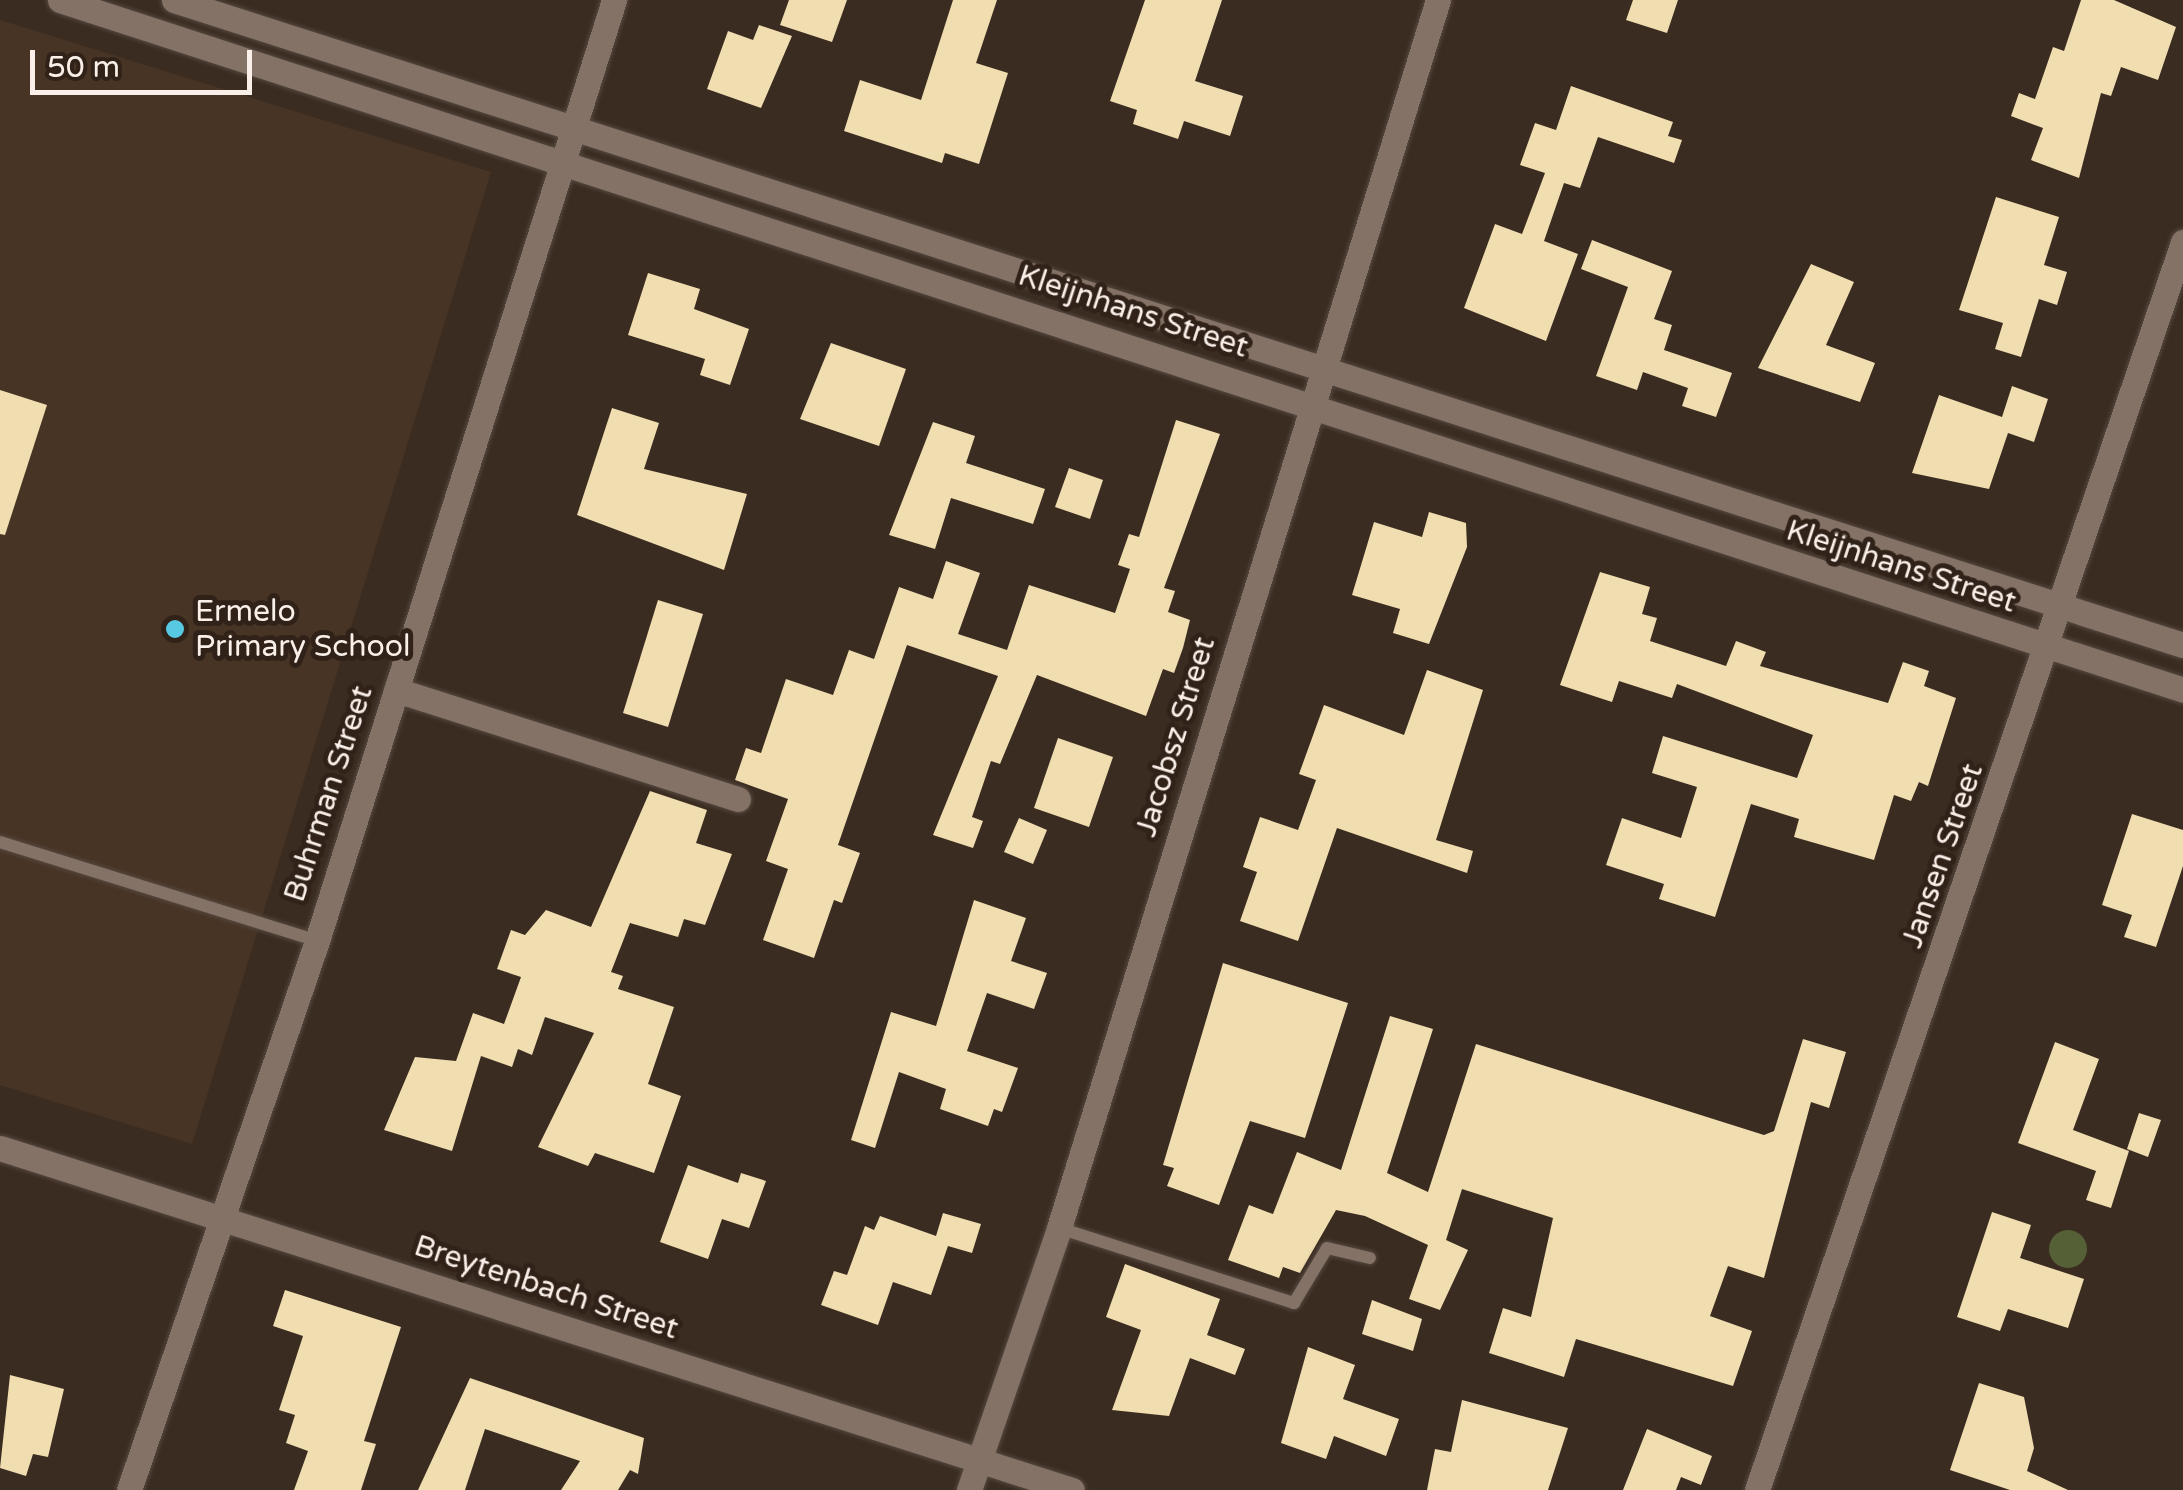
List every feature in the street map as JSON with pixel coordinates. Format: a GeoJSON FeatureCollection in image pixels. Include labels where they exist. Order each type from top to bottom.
{"type":"FeatureCollection","features":[{"type":"Feature","properties":{"kind":"street","name":"Kleijnhans Street"},"geometry":{"type":"LineString","coordinates":[[60,0],[565,157],[2049,650],[2183,690]]}},
{"type":"Feature","properties":{"kind":"street","name":"Kleijnhans Street"},"geometry":{"type":"LineString","coordinates":[[174,0],[575,124],[2183,646]]}},
{"type":"Feature","properties":{"kind":"street","name":"Buhrman Street"},"geometry":{"type":"LineString","coordinates":[[129,1490],[317,941],[614,0]]}},
{"type":"Feature","properties":{"kind":"street","name":"Jacobsz Street"},"geometry":{"type":"LineString","coordinates":[[970,1490],[1059,1228],[1438,0]]}},
{"type":"Feature","properties":{"kind":"street","name":"Jansen Street"},"geometry":{"type":"LineString","coordinates":[[1757,1490],[2064,609],[2183,242]]}},
{"type":"Feature","properties":{"kind":"street"},"geometry":{"type":"LineString","coordinates":[[396,690],[738,799]]}},
{"type":"Feature","properties":{"kind":"street","name":"Breytenbach Street"},"geometry":{"type":"LineString","coordinates":[[0,1148],[1072,1490]]}},
{"type":"Feature","properties":{"kind":"lane"},"geometry":{"type":"LineString","coordinates":[[0,842],[317,941]]}},
{"type":"Feature","properties":{"kind":"lane"},"geometry":{"type":"LineString","coordinates":[[1059,1228],[1294,1302],[1327,1248],[1370,1258]]}},
{"type":"Feature","properties":{"kind":"shaded area","name":"Ermelo Primary School"},"geometry":{"type":"Polygon","coordinates":[[[0,20],[491,172],[192,1144],[0,1085],[0,20]]]}},
{"type":"Feature","properties":{"kind":"shaded area"},"geometry":{"type":"Polygon","coordinates":[[[2068,1230],[2081,1236],[2087,1249],[2081,1262],[2068,1268],[2055,1262],[2049,1249],[2055,1236],[2068,1230]]]}},
{"type":"Feature","properties":{"kind":"building"},"geometry":{"type":"Polygon","coordinates":[[[789,0],[847,0],[832,42],[780,25],[789,0]]]}},
{"type":"Feature","properties":{"kind":"building"},"geometry":{"type":"Polygon","coordinates":[[[953,0],[997,0],[976,63],[1008,73],[979,164],[945,153],[942,163],[844,131],[860,80],[921,100],[953,0]]]}},
{"type":"Feature","properties":{"kind":"building"},"geometry":{"type":"Polygon","coordinates":[[[1145,0],[1222,0],[1195,81],[1243,96],[1230,136],[1184,121],[1178,139],[1133,124],[1137,110],[1110,101],[1145,0]]]}},
{"type":"Feature","properties":{"kind":"building"},"geometry":{"type":"Polygon","coordinates":[[[1633,0],[1678,0],[1667,33],[1626,20],[1633,0]]]}},
{"type":"Feature","properties":{"kind":"building"},"geometry":{"type":"Polygon","coordinates":[[[2081,0],[2114,0],[2176,27],[2158,80],[2121,67],[2111,96],[2101,93],[2079,178],[2031,160],[2043,128],[2011,116],[2019,93],[2035,99],[2053,47],[2064,51],[2081,0]]]}},
{"type":"Feature","properties":{"kind":"building"},"geometry":{"type":"Polygon","coordinates":[[[759,25],[792,36],[761,108],[707,89],[728,31],[753,40],[759,25]]]}},
{"type":"Feature","properties":{"kind":"building"},"geometry":{"type":"Polygon","coordinates":[[[1571,86],[1673,122],[1668,136],[1682,140],[1674,163],[1598,137],[1580,188],[1564,183],[1544,241],[1578,254],[1546,341],[1464,308],[1495,224],[1522,234],[1545,173],[1520,165],[1535,123],[1556,130],[1571,86]]]}},
{"type":"Feature","properties":{"kind":"building"},"geometry":{"type":"Polygon","coordinates":[[[1996,197],[2059,217],[2044,265],[2067,272],[2057,305],[2039,299],[2021,357],[1995,349],[2003,323],[1959,310],[1996,197]]]}},
{"type":"Feature","properties":{"kind":"building"},"geometry":{"type":"Polygon","coordinates":[[[1592,240],[1672,271],[1654,319],[1672,325],[1664,350],[1732,373],[1716,417],[1682,406],[1688,388],[1643,372],[1637,390],[1596,376],[1628,287],[1581,269],[1592,240]]]}},
{"type":"Feature","properties":{"kind":"building"},"geometry":{"type":"Polygon","coordinates":[[[1811,264],[1854,282],[1826,345],[1875,363],[1860,402],[1758,368],[1811,264]]]}},
{"type":"Feature","properties":{"kind":"building"},"geometry":{"type":"Polygon","coordinates":[[[648,273],[700,289],[694,309],[749,329],[730,385],[700,375],[705,359],[628,335],[648,273]]]}},
{"type":"Feature","properties":{"kind":"building"},"geometry":{"type":"Polygon","coordinates":[[[831,343],[906,369],[879,446],[800,419],[831,343]]]}},
{"type":"Feature","properties":{"kind":"building"},"geometry":{"type":"Polygon","coordinates":[[[2012,386],[2048,399],[2034,442],[2008,433],[1989,489],[1912,473],[1939,395],[2002,417],[2012,386]]]}},
{"type":"Feature","properties":{"kind":"building"},"geometry":{"type":"Polygon","coordinates":[[[0,390],[47,405],[5,535],[0,534],[0,390]]]}},
{"type":"Feature","properties":{"kind":"building"},"geometry":{"type":"Polygon","coordinates":[[[612,408],[659,423],[644,469],[747,494],[724,570],[577,515],[612,408]]]}},
{"type":"Feature","properties":{"kind":"building"},"geometry":{"type":"Polygon","coordinates":[[[1176,420],[1220,434],[1164,588],[1175,591],[1168,612],[1190,620],[1183,648],[1174,673],[1163,669],[1146,716],[1037,675],[1000,764],[991,761],[972,817],[983,821],[973,848],[933,835],[998,676],[907,645],[838,845],[860,853],[842,903],[834,900],[814,958],[763,940],[788,869],[766,861],[788,799],[735,780],[746,748],[761,753],[786,679],[833,695],[849,650],[874,659],[899,587],[933,599],[946,561],[980,573],[958,634],[1007,650],[1029,585],[1115,613],[1130,569],[1118,565],[1129,534],[1139,537],[1176,420]]]}},
{"type":"Feature","properties":{"kind":"building"},"geometry":{"type":"Polygon","coordinates":[[[933,422],[975,436],[966,463],[1045,489],[1033,524],[951,498],[935,549],[889,535],[933,422]]]}},
{"type":"Feature","properties":{"kind":"building"},"geometry":{"type":"Polygon","coordinates":[[[1069,468],[1103,480],[1090,519],[1055,507],[1069,468]]]}},
{"type":"Feature","properties":{"kind":"building"},"geometry":{"type":"Polygon","coordinates":[[[1429,512],[1466,523],[1467,547],[1429,644],[1393,633],[1400,609],[1352,595],[1374,522],[1422,537],[1429,512]]]}},
{"type":"Feature","properties":{"kind":"building"},"geometry":{"type":"Polygon","coordinates":[[[1600,572],[1650,587],[1642,614],[1657,618],[1650,641],[1726,666],[1736,641],[1766,652],[1760,666],[1888,703],[1903,662],[1929,671],[1924,686],[1956,698],[1928,786],[1919,782],[1911,801],[1894,795],[1874,860],[1794,837],[1799,819],[1751,804],[1715,917],[1659,899],[1664,884],[1606,865],[1622,818],[1681,838],[1697,787],[1652,773],[1663,736],[1797,778],[1813,735],[1677,684],[1672,698],[1619,681],[1612,702],[1560,685],[1600,572]]]}},
{"type":"Feature","properties":{"kind":"building"},"geometry":{"type":"Polygon","coordinates":[[[658,600],[703,614],[668,727],[623,713],[658,600]]]}},
{"type":"Feature","properties":{"kind":"building"},"geometry":{"type":"Polygon","coordinates":[[[1427,670],[1483,690],[1436,840],[1473,851],[1467,873],[1337,828],[1298,941],[1240,921],[1257,872],[1243,867],[1260,817],[1298,830],[1316,780],[1299,774],[1324,705],[1404,735],[1427,670]]]}},
{"type":"Feature","properties":{"kind":"building"},"geometry":{"type":"Polygon","coordinates":[[[1058,738],[1113,757],[1089,827],[1034,808],[1058,738]]]}},
{"type":"Feature","properties":{"kind":"building"},"geometry":{"type":"Polygon","coordinates":[[[650,791],[707,810],[696,843],[732,854],[705,925],[684,919],[678,937],[630,923],[611,972],[623,976],[618,989],[674,1007],[648,1084],[681,1096],[654,1173],[595,1153],[588,1166],[538,1147],[594,1033],[545,1017],[532,1055],[518,1049],[512,1067],[481,1056],[452,1151],[384,1130],[415,1057],[456,1061],[473,1013],[504,1024],[521,977],[497,969],[511,930],[525,935],[546,910],[591,927],[650,791]]]}},
{"type":"Feature","properties":{"kind":"building"},"geometry":{"type":"Polygon","coordinates":[[[2132,814],[2183,830],[2183,866],[2156,947],[2124,937],[2132,915],[2102,905],[2132,814]]]}},
{"type":"Feature","properties":{"kind":"building"},"geometry":{"type":"Polygon","coordinates":[[[1019,818],[1047,830],[1033,864],[1004,852],[1019,818]]]}},
{"type":"Feature","properties":{"kind":"building"},"geometry":{"type":"Polygon","coordinates":[[[974,900],[1026,918],[1011,961],[1047,973],[1034,1009],[987,993],[967,1051],[1018,1068],[1002,1112],[994,1109],[988,1126],[940,1109],[946,1089],[899,1072],[875,1148],[851,1140],[891,1012],[936,1026],[974,900]]]}},
{"type":"Feature","properties":{"kind":"building"},"geometry":{"type":"Polygon","coordinates":[[[1223,963],[1348,1003],[1305,1138],[1250,1121],[1219,1205],[1167,1186],[1174,1168],[1163,1165],[1223,963]]]}},
{"type":"Feature","properties":{"kind":"building"},"geometry":{"type":"Polygon","coordinates":[[[1390,1016],[1433,1029],[1387,1173],[1428,1192],[1476,1044],[1764,1135],[1774,1131],[1803,1039],[1846,1052],[1829,1108],[1811,1102],[1764,1278],[1728,1266],[1710,1316],[1752,1331],[1733,1386],[1576,1339],[1564,1377],[1489,1353],[1503,1308],[1531,1317],[1553,1218],[1462,1189],[1446,1240],[1468,1250],[1440,1310],[1409,1299],[1428,1245],[1365,1216],[1336,1210],[1300,1273],[1283,1267],[1279,1278],[1228,1260],[1249,1205],[1273,1214],[1297,1152],[1341,1170],[1390,1016]]]}},
{"type":"Feature","properties":{"kind":"building"},"geometry":{"type":"Polygon","coordinates":[[[2055,1042],[2099,1059],[2073,1130],[2129,1151],[2111,1208],[2086,1200],[2096,1171],[2018,1143],[2055,1042]]]}},
{"type":"Feature","properties":{"kind":"building"},"geometry":{"type":"Polygon","coordinates":[[[2139,1113],[2161,1120],[2148,1157],[2127,1149],[2139,1113]]]}},
{"type":"Feature","properties":{"kind":"building"},"geometry":{"type":"Polygon","coordinates":[[[688,1165],[738,1183],[741,1173],[766,1181],[749,1228],[722,1219],[708,1259],[660,1242],[688,1165]]]}},
{"type":"Feature","properties":{"kind":"building"},"geometry":{"type":"Polygon","coordinates":[[[1992,1212],[2031,1225],[2020,1258],[2084,1279],[2068,1328],[2008,1309],[2000,1331],[1957,1317],[1992,1212]]]}},
{"type":"Feature","properties":{"kind":"building"},"geometry":{"type":"Polygon","coordinates":[[[943,1213],[981,1224],[972,1253],[948,1246],[931,1295],[893,1282],[878,1325],[821,1305],[834,1271],[847,1275],[865,1226],[874,1230],[880,1216],[936,1236],[943,1213]]]}},
{"type":"Feature","properties":{"kind":"building"},"geometry":{"type":"Polygon","coordinates":[[[1125,1264],[1220,1299],[1207,1335],[1245,1349],[1235,1375],[1190,1358],[1169,1416],[1112,1410],[1141,1330],[1106,1317],[1125,1264]]]}},
{"type":"Feature","properties":{"kind":"building"},"geometry":{"type":"Polygon","coordinates":[[[285,1290],[401,1327],[364,1441],[376,1444],[361,1490],[294,1490],[308,1451],[286,1443],[295,1415],[279,1410],[303,1336],[273,1326],[285,1290]]]}},
{"type":"Feature","properties":{"kind":"building"},"geometry":{"type":"Polygon","coordinates":[[[1372,1300],[1422,1319],[1413,1351],[1362,1334],[1372,1300]]]}},
{"type":"Feature","properties":{"kind":"building"},"geometry":{"type":"Polygon","coordinates":[[[1308,1347],[1355,1365],[1343,1399],[1399,1419],[1386,1456],[1334,1436],[1326,1459],[1281,1443],[1308,1347]]]}},
{"type":"Feature","properties":{"kind":"building"},"geometry":{"type":"Polygon","coordinates":[[[10,1375],[64,1389],[48,1457],[33,1454],[26,1476],[0,1468],[10,1375]]]}},
{"type":"Feature","properties":{"kind":"building"},"geometry":{"type":"Polygon","coordinates":[[[470,1378],[644,1438],[638,1474],[630,1470],[618,1490],[561,1490],[580,1461],[485,1429],[465,1490],[418,1490],[470,1378]]]}},
{"type":"Feature","properties":{"kind":"building"},"geometry":{"type":"Polygon","coordinates":[[[1979,1383],[2024,1397],[2034,1448],[2027,1471],[2068,1490],[2010,1490],[1950,1470],[1979,1383]]]}},
{"type":"Feature","properties":{"kind":"building"},"geometry":{"type":"Polygon","coordinates":[[[1462,1400],[1568,1428],[1548,1490],[1427,1490],[1435,1449],[1451,1452],[1462,1400]]]}},
{"type":"Feature","properties":{"kind":"building"},"geometry":{"type":"Polygon","coordinates":[[[1647,1429],[1712,1456],[1701,1485],[1681,1477],[1676,1490],[1623,1490],[1647,1429]]]}},
{"type":"Feature","properties":{"kind":"place","name":"Ermelo Primary School"},"geometry":{"type":"Point","coordinates":[175,629]}}]}
